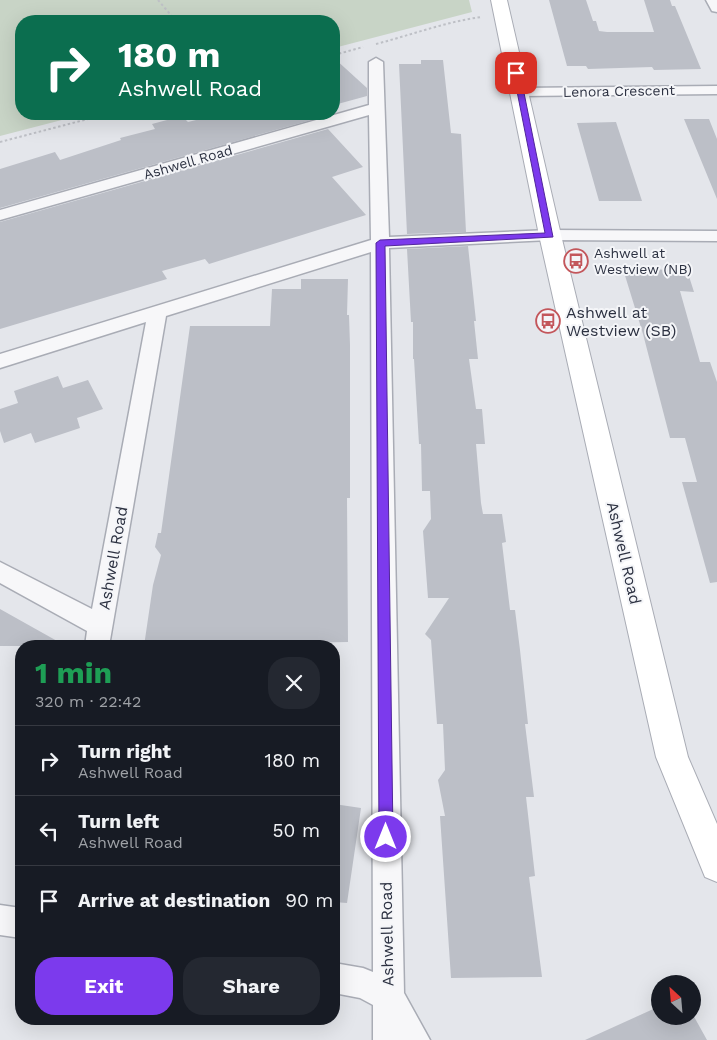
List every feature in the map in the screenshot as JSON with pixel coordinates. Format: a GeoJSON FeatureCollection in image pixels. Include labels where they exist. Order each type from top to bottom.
{"type":"FeatureCollection","features":[{"type":"Feature","properties":{"kind":"street"},"geometry":{"type":"LineString","coordinates":[[713,0],[717,8]]}},
{"type":"Feature","properties":{"kind":"street","name":"Ashwell Road"},"geometry":{"type":"LineString","coordinates":[[502,8],[550,235],[672,757],[717,865]]}},
{"type":"Feature","properties":{"kind":"street","name":"Ashwell Road"},"geometry":{"type":"LineString","coordinates":[[376,62],[380,243],[389,1040]]}},
{"type":"Feature","properties":{"kind":"street","name":"Lenora Crescent"},"geometry":{"type":"LineString","coordinates":[[520,92],[717,90]]}},
{"type":"Feature","properties":{"kind":"street","name":"Ashwell Road"},"geometry":{"type":"LineString","coordinates":[[340,119],[377,108]]}},
{"type":"Feature","properties":{"kind":"street","name":"Ashwell Road"},"geometry":{"type":"LineString","coordinates":[[0,215],[335,120]]}},
{"type":"Feature","properties":{"kind":"street"},"geometry":{"type":"LineString","coordinates":[[0,361],[380,243],[550,235],[717,236]]}},
{"type":"Feature","properties":{"kind":"street","name":"Ashwell Road"},"geometry":{"type":"LineString","coordinates":[[0,572],[98,636],[157,312]]}},
{"type":"Feature","properties":{"kind":"street"},"geometry":{"type":"LineString","coordinates":[[0,920],[15,923]]}},
{"type":"Feature","properties":{"kind":"street","name":"Ashwell Road"},"geometry":{"type":"LineString","coordinates":[[340,979],[363,983],[388,996]]}},
{"type":"Feature","properties":{"kind":"street"},"geometry":{"type":"LineString","coordinates":[[388,996],[414,1040]]}},
{"type":"Feature","properties":{"kind":"path"},"geometry":{"type":"LineString","coordinates":[[158,0],[171,15]]}},
{"type":"Feature","properties":{"kind":"path"},"geometry":{"type":"LineString","coordinates":[[340,53],[437,28],[446,22],[502,8]]}},
{"type":"Feature","properties":{"kind":"path"},"geometry":{"type":"LineString","coordinates":[[0,142],[84,120]]}},
{"type":"Feature","properties":{"kind":"green space"},"geometry":{"type":"Polygon","coordinates":[[[0,0],[469,0],[472,12],[340,46],[340,15],[15,15],[15,120],[62,120],[0,136],[0,0]]]}},
{"type":"Feature","properties":{"kind":"building"},"geometry":{"type":"Polygon","coordinates":[[[549,0],[586,0],[593,21],[596,21],[599,31],[654,32],[644,0],[670,0],[672,6],[675,6],[701,69],[654,70],[652,67],[588,69],[586,66],[567,66],[549,0]]]}},
{"type":"Feature","properties":{"kind":"building"},"geometry":{"type":"Polygon","coordinates":[[[421,60],[443,60],[451,133],[461,134],[466,232],[407,234],[399,64],[421,64],[421,60]]]}},
{"type":"Feature","properties":{"kind":"building"},"geometry":{"type":"Polygon","coordinates":[[[340,63],[367,88],[367,96],[340,103],[340,63]]]}},
{"type":"Feature","properties":{"kind":"building"},"geometry":{"type":"Polygon","coordinates":[[[684,119],[709,119],[717,139],[717,199],[684,119]]]}},
{"type":"Feature","properties":{"kind":"building"},"geometry":{"type":"Polygon","coordinates":[[[167,120],[186,120],[188,122],[196,120],[311,120],[0,208],[0,169],[55,152],[60,160],[121,140],[120,138],[155,129],[152,124],[167,120]]]}},
{"type":"Feature","properties":{"kind":"building"},"geometry":{"type":"Polygon","coordinates":[[[616,122],[642,201],[599,201],[577,123],[616,122]]]}},
{"type":"Feature","properties":{"kind":"building"},"geometry":{"type":"Polygon","coordinates":[[[328,129],[363,167],[332,177],[366,215],[209,264],[205,259],[162,271],[167,279],[0,329],[0,222],[328,129]]]}},
{"type":"Feature","properties":{"kind":"building"},"geometry":{"type":"Polygon","coordinates":[[[468,246],[478,359],[469,359],[476,409],[482,409],[485,444],[476,444],[481,503],[483,514],[502,514],[506,542],[502,543],[510,610],[515,610],[528,724],[525,724],[534,797],[526,797],[535,876],[529,877],[542,977],[451,978],[440,816],[445,816],[438,780],[445,770],[443,724],[437,724],[431,640],[425,634],[449,598],[428,598],[423,531],[431,519],[430,491],[422,491],[421,444],[419,444],[413,359],[413,322],[411,322],[407,249],[468,246]]]}},
{"type":"Feature","properties":{"kind":"building"},"geometry":{"type":"Polygon","coordinates":[[[623,269],[687,270],[694,292],[680,291],[700,362],[710,362],[717,382],[717,582],[710,583],[682,482],[697,482],[685,438],[670,438],[643,334],[623,269]]]}},
{"type":"Feature","properties":{"kind":"building"},"geometry":{"type":"Polygon","coordinates":[[[301,279],[348,279],[350,498],[347,498],[348,642],[340,642],[340,640],[145,640],[153,585],[161,555],[155,547],[158,533],[161,533],[190,326],[270,326],[272,289],[301,289],[301,279]]]}},
{"type":"Feature","properties":{"kind":"building"},"geometry":{"type":"Polygon","coordinates":[[[58,376],[63,388],[88,380],[103,409],[77,418],[80,428],[35,443],[31,433],[4,443],[0,431],[0,409],[18,403],[14,391],[58,376]]]}},
{"type":"Feature","properties":{"kind":"building"},"geometry":{"type":"Polygon","coordinates":[[[0,609],[55,640],[15,640],[15,646],[0,646],[0,609]]]}},
{"type":"Feature","properties":{"kind":"building"},"geometry":{"type":"Polygon","coordinates":[[[340,805],[361,808],[347,903],[340,902],[340,805]]]}},
{"type":"Feature","properties":{"kind":"building"},"geometry":{"type":"Polygon","coordinates":[[[651,1010],[651,1025],[699,1025],[707,1040],[585,1040],[651,1010]]]}},
{"type":"Feature","properties":{"kind":"place","name":"Ashwell at Westview (NB)"},"geometry":{"type":"Point","coordinates":[576,261]}},
{"type":"Feature","properties":{"kind":"place","name":"Ashwell at Westview (SB)"},"geometry":{"type":"Point","coordinates":[548,321]}},
{"type":"Feature","properties":{"kind":"route"},"geometry":{"type":"LineString","coordinates":[[386,837],[380,243],[550,235],[516,73]]}}]}
